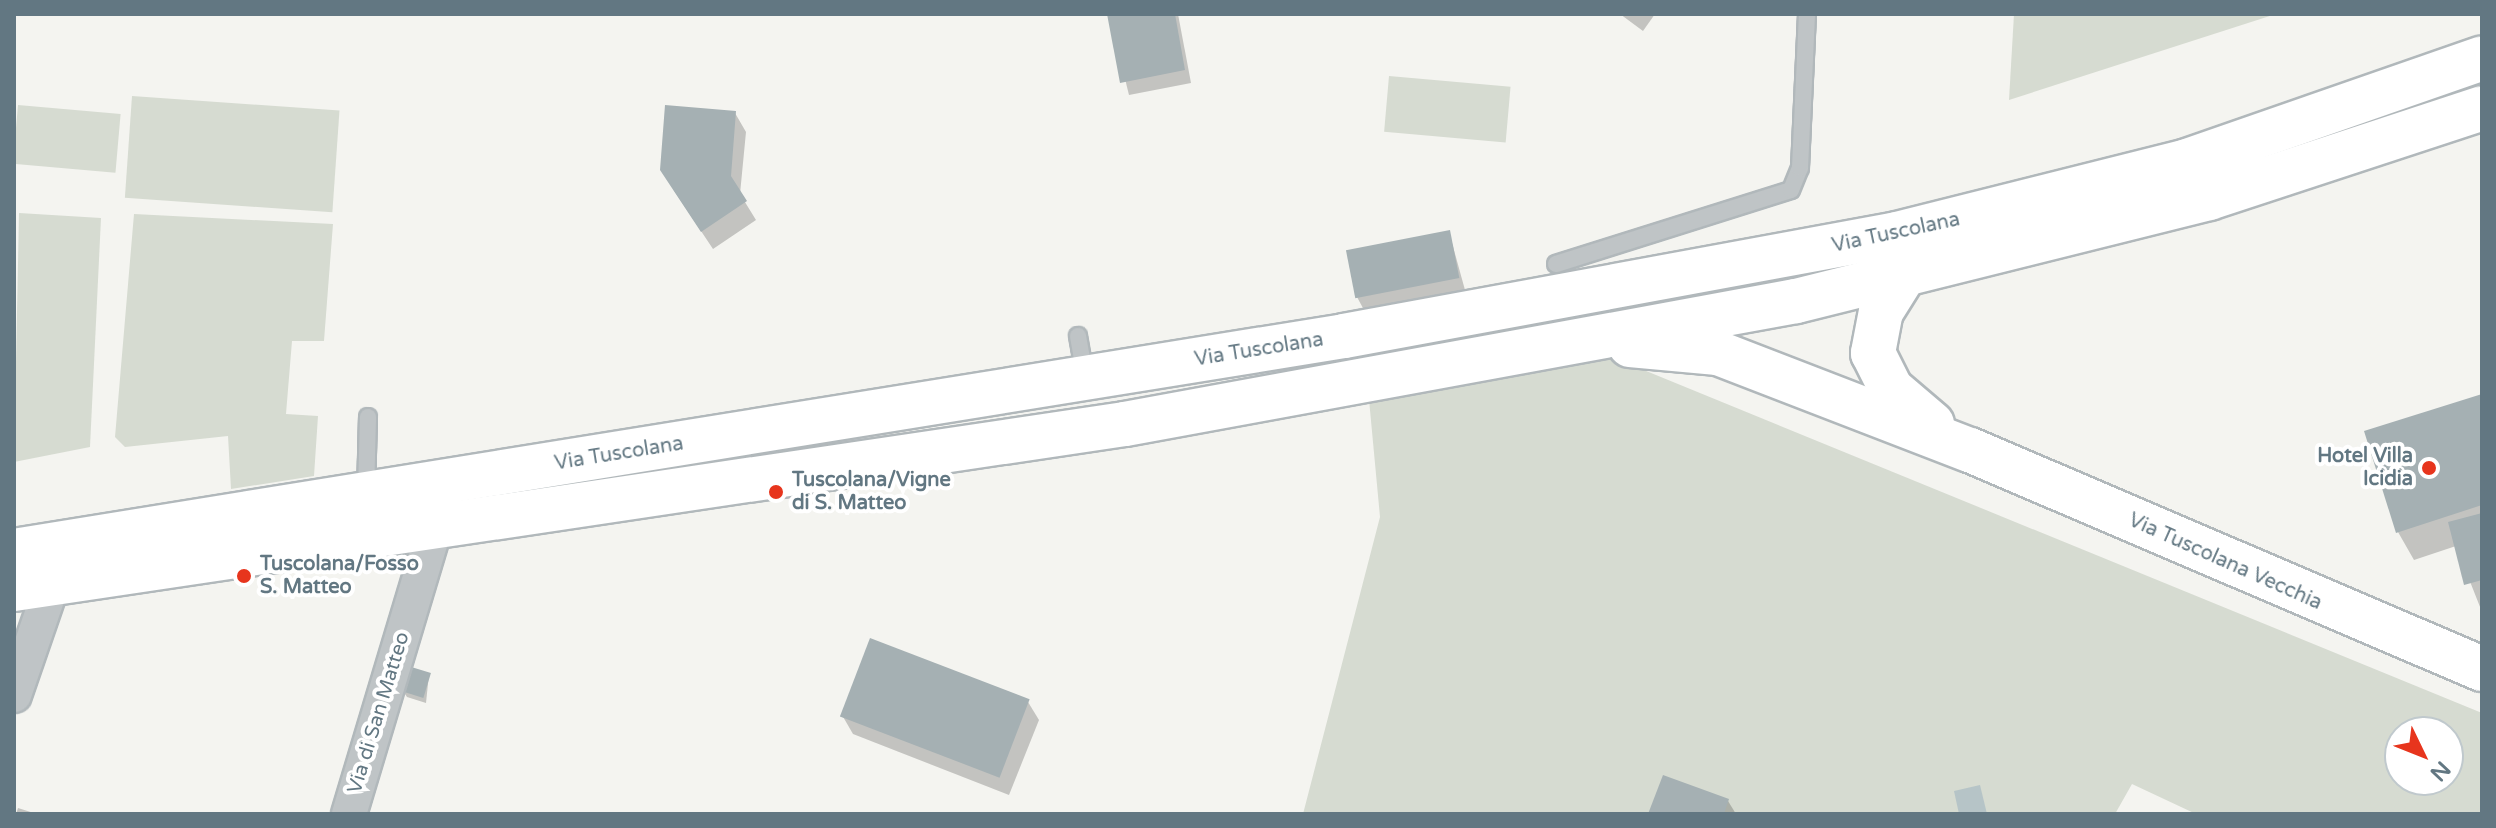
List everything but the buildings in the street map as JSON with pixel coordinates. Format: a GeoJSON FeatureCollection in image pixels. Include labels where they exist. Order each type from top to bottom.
{"type":"FeatureCollection","features":[{"type":"Feature","properties":{"kind":"main road","name":"Via Tuscolana"},"geometry":{"type":"LineString","coordinates":[[33,586],[437,521],[1125,424],[1564,301],[2066,195],[2235,146],[2482,58]]}},
{"type":"Feature","properties":{"kind":"main road","name":"Via Tuscolana"},"geometry":{"type":"LineString","coordinates":[[14,551],[366,495],[1082,357],[1564,301],[1902,278],[2209,198],[2482,108]]}},
{"type":"Feature","properties":{"kind":"main road"},"geometry":{"type":"LineString","coordinates":[[1902,278],[1876,325],[1876,367],[1903,402],[1970,450]]}},
{"type":"Feature","properties":{"kind":"main road"},"geometry":{"type":"LineString","coordinates":[[1564,301],[1718,353],[1970,450]]}},
{"type":"Feature","properties":{"kind":"main road","name":"Via Tuscolana Vecchia"},"geometry":{"type":"LineString","coordinates":[[1970,450],[2482,669]]}},
{"type":"Feature","properties":{"kind":"street","name":"Via di San Matteo"},"geometry":{"type":"LineString","coordinates":[[349,814],[437,521]]}},
{"type":"Feature","properties":{"kind":"street"},"geometry":{"type":"LineString","coordinates":[[14,695],[33,586]]}},
{"type":"Feature","properties":{"kind":"lane"},"geometry":{"type":"LineString","coordinates":[[1549,248],[1564,301],[1791,190],[1800,168],[1807,14]]}},
{"type":"Feature","properties":{"kind":"lane"},"geometry":{"type":"LineString","coordinates":[[366,495],[368,417]]}},
{"type":"Feature","properties":{"kind":"shaded area"},"geometry":{"type":"Polygon","coordinates":[[[2014,14],[2276,14],[2009,100],[2014,14]]]}},
{"type":"Feature","properties":{"kind":"shaded area"},"geometry":{"type":"Polygon","coordinates":[[[1389,76],[1511,87],[1506,142],[1384,132],[1389,76]]]}},
{"type":"Feature","properties":{"kind":"shaded area"},"geometry":{"type":"Polygon","coordinates":[[[132,96],[339,111],[332,212],[125,198],[132,96]]]}},
{"type":"Feature","properties":{"kind":"shaded area"},"geometry":{"type":"Polygon","coordinates":[[[18,105],[121,114],[115,173],[14,164],[18,105]]]}},
{"type":"Feature","properties":{"kind":"shaded area"},"geometry":{"type":"Polygon","coordinates":[[[19,213],[101,218],[90,447],[14,462],[19,213]]]}},
{"type":"Feature","properties":{"kind":"shaded area"},"geometry":{"type":"Polygon","coordinates":[[[134,214],[333,224],[324,341],[292,341],[286,414],[318,416],[314,476],[231,489],[228,436],[125,447],[115,437],[134,214]]]}},
{"type":"Feature","properties":{"kind":"shaded area"},"geometry":{"type":"Polygon","coordinates":[[[1568,339],[2482,713],[2482,814],[2196,814],[2132,784],[2115,814],[1303,814],[1380,517],[1367,378],[1568,339]]]}},
{"type":"Feature","properties":{"kind":"shaded area"},"geometry":{"type":"Polygon","coordinates":[[[1980,785],[1987,814],[1959,814],[1954,791],[1980,785]]]}},
{"type":"Feature","properties":{"kind":"place","name":"Hotel Villa Icidia"},"geometry":{"type":"Point","coordinates":[2429,468]}},
{"type":"Feature","properties":{"kind":"place","name":"Tuscolana/Vigne di S. Matteo"},"geometry":{"type":"Point","coordinates":[776,492]}},
{"type":"Feature","properties":{"kind":"place","name":"Tuscolana/Fosso S. Matteo"},"geometry":{"type":"Point","coordinates":[244,576]}}]}
